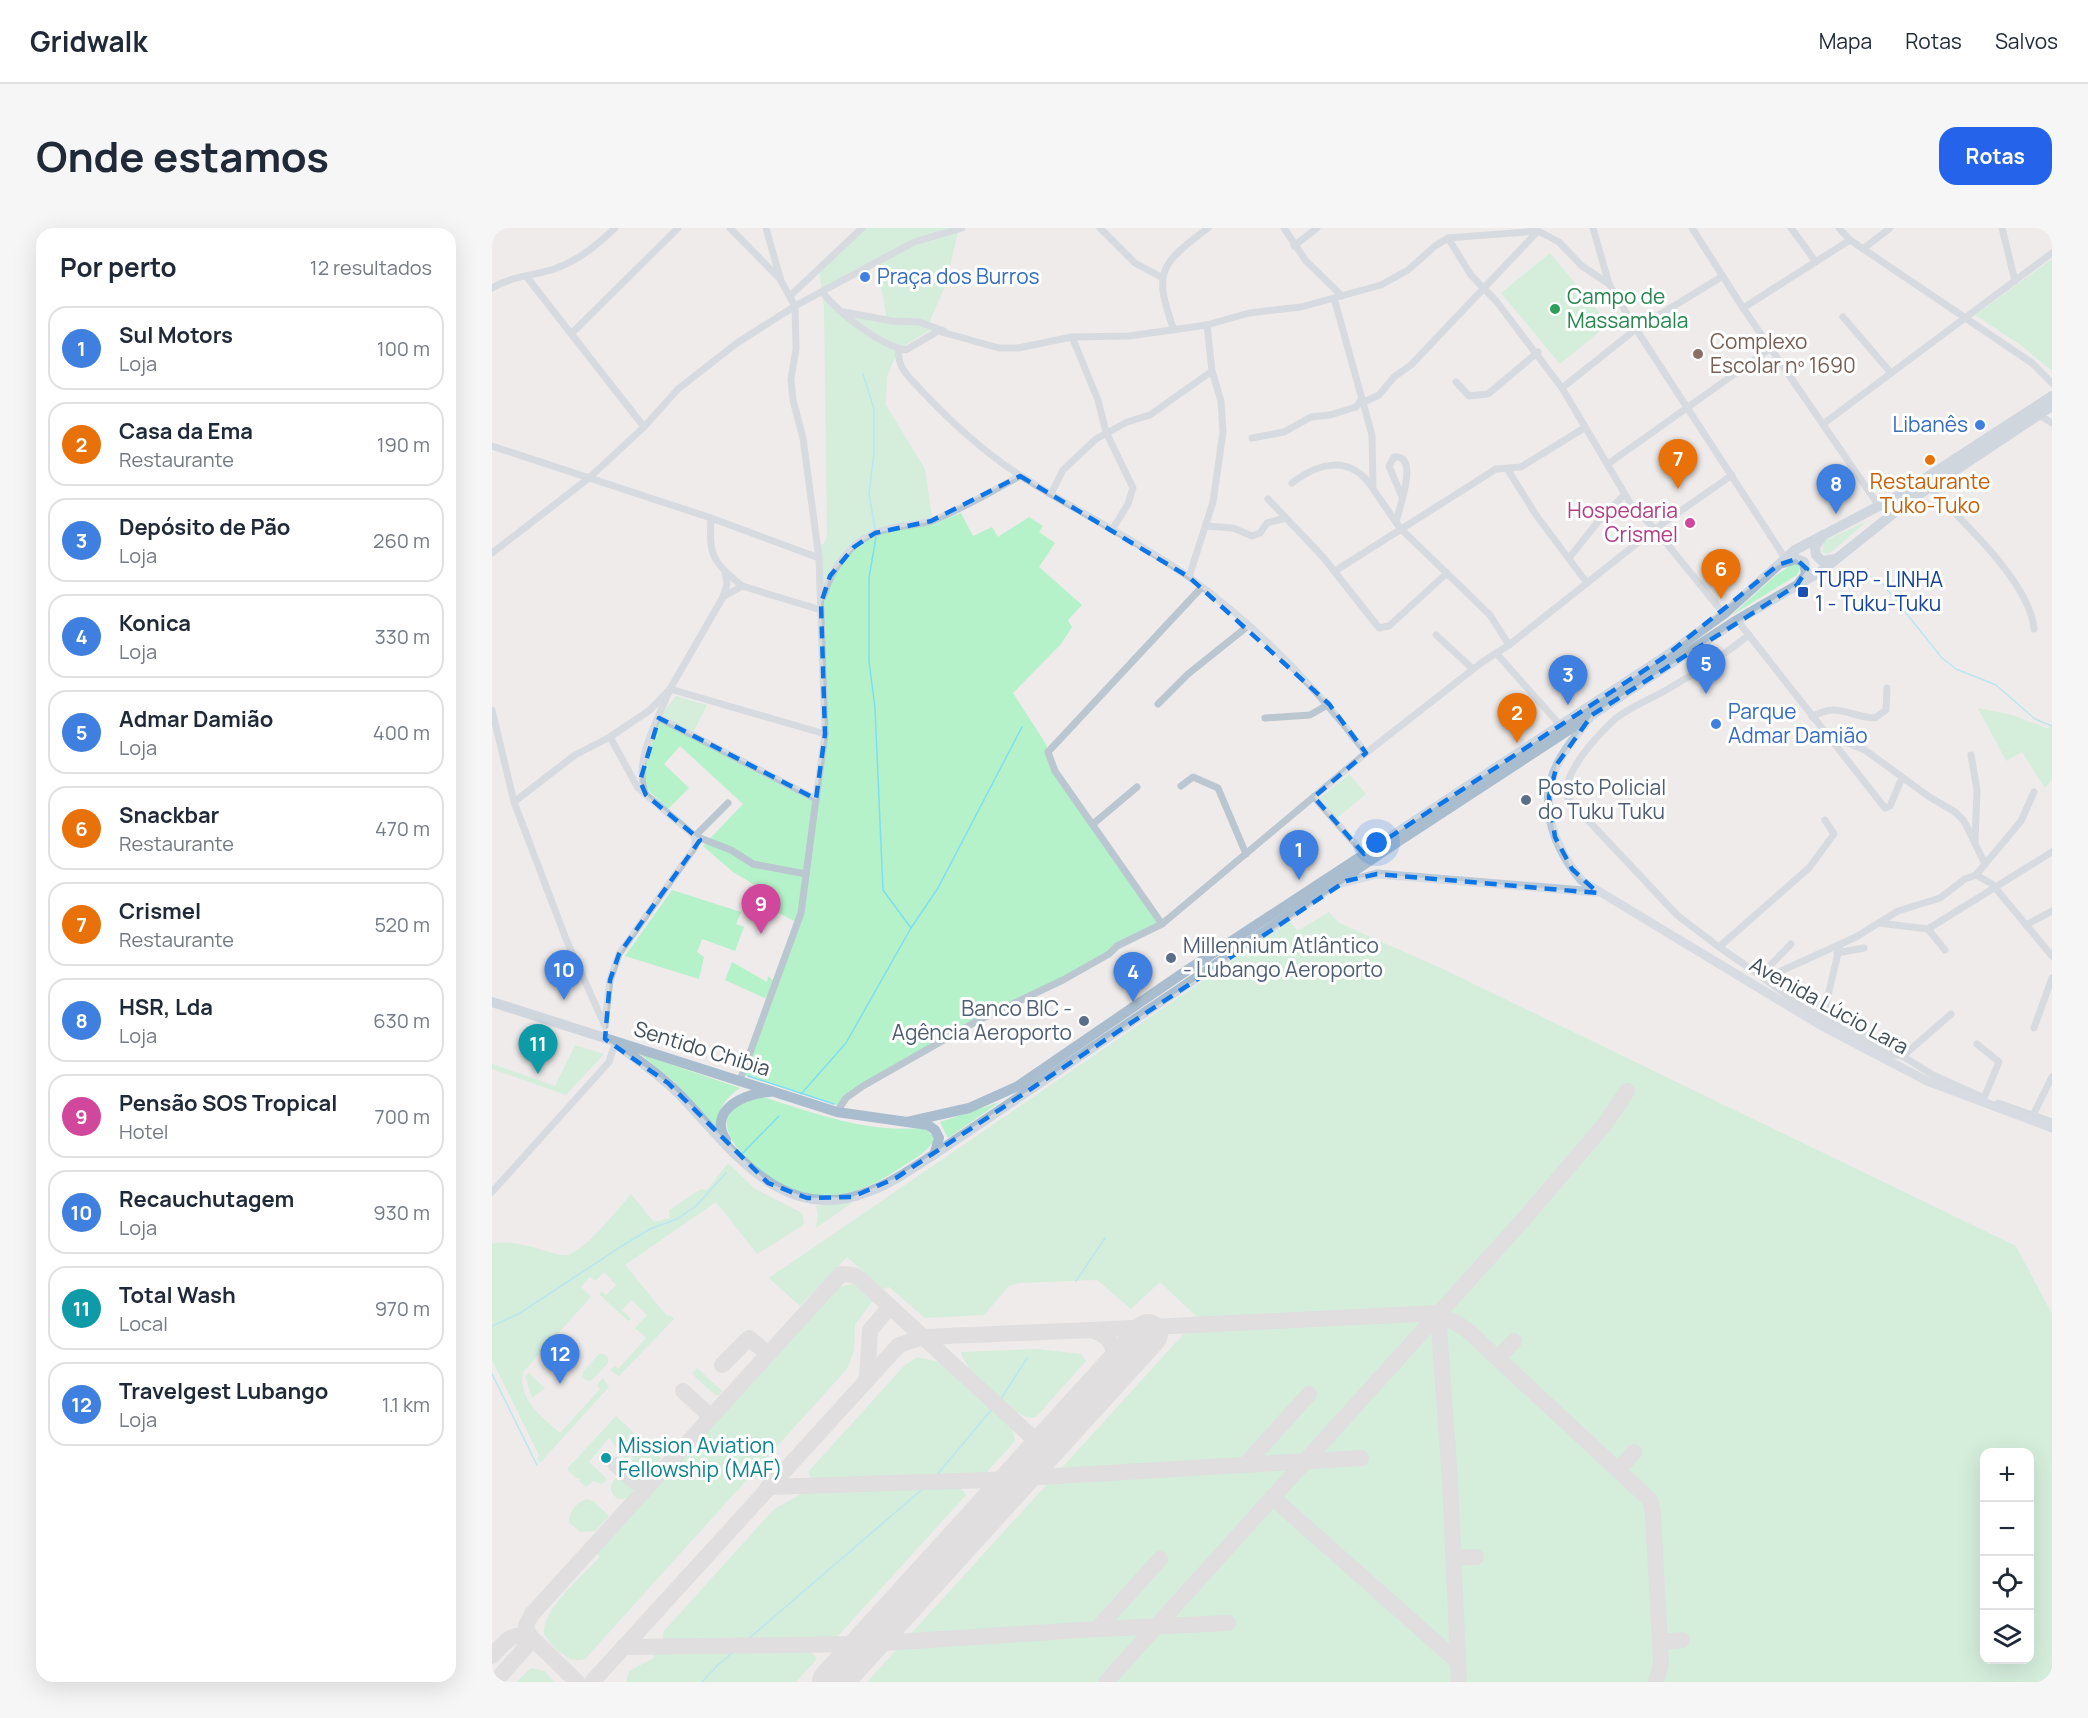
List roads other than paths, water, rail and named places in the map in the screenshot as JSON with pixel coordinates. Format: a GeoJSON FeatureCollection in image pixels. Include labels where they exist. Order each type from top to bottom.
{"type":"FeatureCollection","features":[{"type":"Feature","properties":{"kind":"main road"},"geometry":{"type":"LineString","coordinates":[[907,1122],[969,1108],[1006,1093],[1663,658],[1724,614],[1782,561],[1825,532],[1880,506],[2052,396]]}},
{"type":"Feature","properties":{"kind":"main road"},"geometry":{"type":"LineString","coordinates":[[610,1041],[676,1091],[740,1160],[779,1189],[807,1198],[837,1199],[852,1197],[882,1186],[933,1155],[1309,901],[1612,701],[1838,558],[1929,487],[2052,406]]}},
{"type":"Feature","properties":{"kind":"main road"},"geometry":{"type":"LineString","coordinates":[[1825,532],[1815,547],[1816,555],[1822,561],[1838,558]]}},
{"type":"Feature","properties":{"kind":"main road"},"geometry":{"type":"LineString","coordinates":[[1782,561],[1792,559],[1804,562],[1806,574],[1797,585]]}},
{"type":"Feature","properties":{"kind":"main road","name":"Avenida Lúcio Lara"},"geometry":{"type":"LineString","coordinates":[[1592,715],[1557,764],[1549,797],[1551,825],[1560,848],[1572,869],[1598,893],[1822,1026],[1916,1075],[1983,1104],[2052,1128]]}},
{"type":"Feature","properties":{"kind":"main road","name":"Avenida Lúcio Lara"},"geometry":{"type":"LineString","coordinates":[[1309,901],[1346,881],[1377,874],[1598,893]]}},
{"type":"Feature","properties":{"kind":"main road","name":"Sentido Chibia"},"geometry":{"type":"LineString","coordinates":[[492,1002],[837,1112],[875,1120],[907,1122]]}},
{"type":"Feature","properties":{"kind":"main road"},"geometry":{"type":"LineString","coordinates":[[740,1160],[721,1131],[724,1114],[742,1097],[778,1093]]}},
{"type":"Feature","properties":{"kind":"main road"},"geometry":{"type":"LineString","coordinates":[[907,1122],[928,1125],[938,1133],[939,1143],[933,1155]]}},
{"type":"Feature","properties":{"kind":"street"},"geometry":{"type":"LineString","coordinates":[[492,231],[497,228]]}},
{"type":"Feature","properties":{"kind":"street"},"geometry":{"type":"LineString","coordinates":[[492,288],[503,281],[572,262],[592,249],[615,228]]}},
{"type":"Feature","properties":{"kind":"street"},"geometry":{"type":"LineString","coordinates":[[572,333],[678,228]]}},
{"type":"Feature","properties":{"kind":"street"},"geometry":{"type":"LineString","coordinates":[[730,228],[782,281]]}},
{"type":"Feature","properties":{"kind":"street"},"geometry":{"type":"LineString","coordinates":[[740,1080],[801,913],[825,734],[819,558],[803,438],[793,400],[791,379],[796,349],[795,306],[782,281],[766,228]]}},
{"type":"Feature","properties":{"kind":"street"},"geometry":{"type":"LineString","coordinates":[[790,296],[862,228]]}},
{"type":"Feature","properties":{"kind":"street"},"geometry":{"type":"LineString","coordinates":[[492,553],[589,478],[644,426],[678,389],[737,343],[795,306],[914,242],[962,228]]}},
{"type":"Feature","properties":{"kind":"street"},"geometry":{"type":"LineString","coordinates":[[1100,228],[1135,263],[1161,278]]}},
{"type":"Feature","properties":{"kind":"street"},"geometry":{"type":"LineString","coordinates":[[1174,330],[1161,291],[1161,278],[1175,255],[1208,228]]}},
{"type":"Feature","properties":{"kind":"street"},"geometry":{"type":"LineString","coordinates":[[1284,228],[1294,246],[1338,297],[1361,402],[1372,435],[1373,489]]}},
{"type":"Feature","properties":{"kind":"street"},"geometry":{"type":"LineString","coordinates":[[1294,246],[1317,228]]}},
{"type":"Feature","properties":{"kind":"street"},"geometry":{"type":"LineString","coordinates":[[1593,228],[1609,284],[1732,475],[1782,561]]}},
{"type":"Feature","properties":{"kind":"street"},"geometry":{"type":"LineString","coordinates":[[1692,228],[1743,308],[1880,506]]}},
{"type":"Feature","properties":{"kind":"street"},"geometry":{"type":"LineString","coordinates":[[1791,228],[1816,262]]}},
{"type":"Feature","properties":{"kind":"street"},"geometry":{"type":"LineString","coordinates":[[1839,228],[1850,240],[2032,363],[2052,383]]}},
{"type":"Feature","properties":{"kind":"street"},"geometry":{"type":"LineString","coordinates":[[1863,249],[1890,228]]}},
{"type":"Feature","properties":{"kind":"street"},"geometry":{"type":"LineString","coordinates":[[2002,228],[2015,281]]}},
{"type":"Feature","properties":{"kind":"street"},"geometry":{"type":"LineString","coordinates":[[842,311],[892,321],[919,322],[999,348],[1033,346],[1072,337],[1129,336],[1207,325],[1249,313],[1301,307],[1398,277],[1448,238],[1537,230],[1559,242],[1582,266],[1609,284]]}},
{"type":"Feature","properties":{"kind":"street"},"geometry":{"type":"LineString","coordinates":[[1252,438],[1284,432],[1311,417],[1330,415],[1379,395],[1394,377],[1412,365],[1537,230]]}},
{"type":"Feature","properties":{"kind":"street"},"geometry":{"type":"LineString","coordinates":[[1448,238],[1471,275],[1485,288],[1538,352],[1562,387],[1624,495],[1655,529],[1724,614]]}},
{"type":"Feature","properties":{"kind":"street"},"geometry":{"type":"LineString","coordinates":[[1743,308],[1850,240]]}},
{"type":"Feature","properties":{"kind":"street"},"geometry":{"type":"LineString","coordinates":[[1823,424],[2052,254]]}},
{"type":"Feature","properties":{"kind":"street"},"geometry":{"type":"LineString","coordinates":[[526,276],[644,426]]}},
{"type":"Feature","properties":{"kind":"street"},"geometry":{"type":"LineString","coordinates":[[1562,387],[1636,329],[1723,276]]}},
{"type":"Feature","properties":{"kind":"street"},"geometry":{"type":"LineString","coordinates":[[822,292],[842,311],[878,338],[899,349],[912,348],[938,331],[944,331]]}},
{"type":"Feature","properties":{"kind":"street"},"geometry":{"type":"LineString","coordinates":[[1843,317],[1891,373]]}},
{"type":"Feature","properties":{"kind":"street"},"geometry":{"type":"LineString","coordinates":[[1189,577],[1213,502],[1223,432],[1221,401],[1212,371],[1207,325]]}},
{"type":"Feature","properties":{"kind":"street"},"geometry":{"type":"LineString","coordinates":[[1072,337],[1098,400],[1106,432],[1133,488],[1128,504],[1112,530]]}},
{"type":"Feature","properties":{"kind":"street"},"geometry":{"type":"LineString","coordinates":[[1608,464],[1771,348]]}},
{"type":"Feature","properties":{"kind":"street"},"geometry":{"type":"LineString","coordinates":[[899,349],[898,362],[951,421],[1020,476],[1189,577],[1298,671],[1329,704],[1366,753]]}},
{"type":"Feature","properties":{"kind":"street"},"geometry":{"type":"LineString","coordinates":[[1456,382],[1469,396],[1488,394],[1538,352]]}},
{"type":"Feature","properties":{"kind":"street"},"geometry":{"type":"LineString","coordinates":[[1051,494],[1064,470],[1106,432],[1150,414],[1212,371]]}},
{"type":"Feature","properties":{"kind":"street"},"geometry":{"type":"LineString","coordinates":[[2038,415],[2052,423]]}},
{"type":"Feature","properties":{"kind":"street"},"geometry":{"type":"LineString","coordinates":[[1335,571],[1398,525],[1496,469],[1508,470],[1521,467],[1584,428]]}},
{"type":"Feature","properties":{"kind":"street"},"geometry":{"type":"LineString","coordinates":[[492,446],[711,518],[819,558]]}},
{"type":"Feature","properties":{"kind":"street"},"geometry":{"type":"LineString","coordinates":[[1398,525],[1408,464],[1400,456],[1394,457],[1389,466],[1402,497]]}},
{"type":"Feature","properties":{"kind":"street"},"geometry":{"type":"LineString","coordinates":[[1292,483],[1310,469],[1335,465],[1360,471],[1398,525],[1490,615],[1509,645]]}},
{"type":"Feature","properties":{"kind":"street"},"geometry":{"type":"LineString","coordinates":[[1508,470],[1536,515],[1587,583]]}},
{"type":"Feature","properties":{"kind":"street"},"geometry":{"type":"LineString","coordinates":[[837,1112],[846,1098],[863,1086],[979,1020],[1063,980],[1109,954],[1117,946],[1162,924],[1366,753],[1473,669],[1509,645],[1655,529],[1732,475]]}},
{"type":"Feature","properties":{"kind":"street"},"geometry":{"type":"LineString","coordinates":[[821,606],[830,576],[842,558],[868,537],[881,531],[931,521],[1020,476]]}},
{"type":"Feature","properties":{"kind":"street"},"geometry":{"type":"LineString","coordinates":[[1929,487],[2016,583],[2027,602],[2034,629]]}},
{"type":"Feature","properties":{"kind":"street"},"geometry":{"type":"LineString","coordinates":[[1569,558],[1597,523],[1624,495]]}},
{"type":"Feature","properties":{"kind":"street"},"geometry":{"type":"LineString","coordinates":[[1268,498],[1335,571],[1375,624],[1384,629],[1447,573]]}},
{"type":"Feature","properties":{"kind":"street"},"geometry":{"type":"LineString","coordinates":[[711,518],[709,547],[725,572],[742,586],[821,606]]}},
{"type":"Feature","properties":{"kind":"street"},"geometry":{"type":"LineString","coordinates":[[1206,526],[1233,528],[1252,536],[1260,533],[1267,523],[1286,518]]}},
{"type":"Feature","properties":{"kind":"street"},"geometry":{"type":"LineString","coordinates":[[646,795],[640,781],[642,764],[669,689],[723,597],[727,584],[725,572]]}},
{"type":"Feature","properties":{"kind":"street"},"geometry":{"type":"LineString","coordinates":[[723,597],[742,586]]}},
{"type":"Feature","properties":{"kind":"street"},"geometry":{"type":"LineString","coordinates":[[1162,924],[1055,771],[1048,752],[1201,588]]}},
{"type":"Feature","properties":{"kind":"street"},"geometry":{"type":"LineString","coordinates":[[1737,620],[1885,808],[1890,806],[1902,778]]}},
{"type":"Feature","properties":{"kind":"street"},"geometry":{"type":"LineString","coordinates":[[1158,704],[1188,674],[1248,626]]}},
{"type":"Feature","properties":{"kind":"street"},"geometry":{"type":"LineString","coordinates":[[1436,635],[1473,669]]}},
{"type":"Feature","properties":{"kind":"street"},"geometry":{"type":"LineString","coordinates":[[1749,635],[1729,651],[1622,715],[1599,736],[1575,768],[1565,787],[1568,799],[1677,915],[1719,947],[1763,975],[1825,1008],[1933,1075],[1984,1098],[2052,1122]]}},
{"type":"Feature","properties":{"kind":"street"},"geometry":{"type":"LineString","coordinates":[[1497,654],[1560,725]]}},
{"type":"Feature","properties":{"kind":"street"},"geometry":{"type":"LineString","coordinates":[[1812,717],[1823,710],[1833,708],[1875,718],[1886,710],[1887,688]]}},
{"type":"Feature","properties":{"kind":"street"},"geometry":{"type":"LineString","coordinates":[[669,689],[825,734]]}},
{"type":"Feature","properties":{"kind":"street"},"geometry":{"type":"LineString","coordinates":[[514,802],[576,755],[610,737],[650,710],[669,689]]}},
{"type":"Feature","properties":{"kind":"street"},"geometry":{"type":"LineString","coordinates":[[1612,701],[1622,715]]}},
{"type":"Feature","properties":{"kind":"street"},"geometry":{"type":"LineString","coordinates":[[1265,718],[1310,715],[1329,704]]}},
{"type":"Feature","properties":{"kind":"street"},"geometry":{"type":"LineString","coordinates":[[492,710],[514,802],[566,939],[610,1041],[609,1062],[492,1192]]}},
{"type":"Feature","properties":{"kind":"street"},"geometry":{"type":"LineString","coordinates":[[659,717],[816,799]]}},
{"type":"Feature","properties":{"kind":"street"},"geometry":{"type":"LineString","coordinates":[[1824,733],[1865,750],[1902,778],[1955,812],[1964,821],[1985,864]]}},
{"type":"Feature","properties":{"kind":"street"},"geometry":{"type":"LineString","coordinates":[[610,737],[634,782],[695,836],[731,850],[753,864],[806,874]]}},
{"type":"Feature","properties":{"kind":"street"},"geometry":{"type":"LineString","coordinates":[[1971,755],[1977,790],[1975,841]]}},
{"type":"Feature","properties":{"kind":"street"},"geometry":{"type":"LineString","coordinates":[[1181,786],[1193,777],[1218,788],[1246,854]]}},
{"type":"Feature","properties":{"kind":"street"},"geometry":{"type":"LineString","coordinates":[[1093,824],[1137,786]]}},
{"type":"Feature","properties":{"kind":"street"},"geometry":{"type":"LineString","coordinates":[[1825,1008],[1839,949],[1898,911],[1940,898],[1965,879],[1976,875],[2021,821],[2034,792]]}},
{"type":"Feature","properties":{"kind":"street"},"geometry":{"type":"LineString","coordinates":[[1314,797],[1364,855]]}},
{"type":"Feature","properties":{"kind":"street"},"geometry":{"type":"LineString","coordinates":[[605,1026],[610,980],[619,954],[695,847],[695,836],[728,803]]}},
{"type":"Feature","properties":{"kind":"street"},"geometry":{"type":"LineString","coordinates":[[1719,947],[1812,865],[1834,834],[1825,820]]}},
{"type":"Feature","properties":{"kind":"street"},"geometry":{"type":"LineString","coordinates":[[1879,923],[1928,929],[2052,852]]}},
{"type":"Feature","properties":{"kind":"street"},"geometry":{"type":"LineString","coordinates":[[1976,875],[1983,877],[1995,887],[2052,956]]}},
{"type":"Feature","properties":{"kind":"street"},"geometry":{"type":"LineString","coordinates":[[2026,924],[2052,911]]}},
{"type":"Feature","properties":{"kind":"street"},"geometry":{"type":"LineString","coordinates":[[1928,929],[1945,950]]}},
{"type":"Feature","properties":{"kind":"street"},"geometry":{"type":"LineString","coordinates":[[1763,975],[1791,944]]}},
{"type":"Feature","properties":{"kind":"street"},"geometry":{"type":"LineString","coordinates":[[1763,975],[1826,951],[1864,948]]}},
{"type":"Feature","properties":{"kind":"street"},"geometry":{"type":"LineString","coordinates":[[1763,975],[1808,1009],[1889,1054],[1903,1056],[1951,1014]]}},
{"type":"Feature","properties":{"kind":"street"},"geometry":{"type":"LineString","coordinates":[[2034,1028],[2052,978]]}},
{"type":"Feature","properties":{"kind":"street"},"geometry":{"type":"LineString","coordinates":[[1977,1044],[1999,1062],[1984,1098]]}},
{"type":"Feature","properties":{"kind":"street"},"geometry":{"type":"LineString","coordinates":[[2032,1115],[2052,1077]]}},
{"type":"Feature","properties":{"kind":"waterway"},"geometry":{"type":"LineString","coordinates":[[863,374],[874,409],[874,453],[869,494],[875,529]]}},
{"type":"Feature","properties":{"kind":"waterway"},"geometry":{"type":"LineString","coordinates":[[801,1094],[846,1043],[911,928],[883,890],[875,708],[869,661],[869,578],[876,537]]}},
{"type":"Feature","properties":{"kind":"waterway"},"geometry":{"type":"LineString","coordinates":[[1859,570],[1882,583],[1942,658],[1956,669],[1996,685],[2035,719],[2052,726]]}},
{"type":"Feature","properties":{"kind":"waterway"},"geometry":{"type":"LineString","coordinates":[[911,928],[938,888],[1022,727]]}},
{"type":"Feature","properties":{"kind":"waterway"},"geometry":{"type":"LineString","coordinates":[[748,1076],[834,1104]]}},
{"type":"Feature","properties":{"kind":"waterway"},"geometry":{"type":"LineString","coordinates":[[742,1154],[779,1116]]}},
{"type":"Feature","properties":{"kind":"waterway"},"geometry":{"type":"LineString","coordinates":[[492,1326],[520,1313],[650,1229],[677,1219],[696,1206],[726,1173]]}},
{"type":"Feature","properties":{"kind":"waterway"},"geometry":{"type":"LineString","coordinates":[[1076,1281],[1105,1238]]}},
{"type":"Feature","properties":{"kind":"waterway"},"geometry":{"type":"LineString","coordinates":[[1001,1399],[1027,1358]]}},
{"type":"Feature","properties":{"kind":"waterway"},"geometry":{"type":"LineString","coordinates":[[492,1374],[537,1465]]}},
{"type":"Feature","properties":{"kind":"waterway"},"geometry":{"type":"LineString","coordinates":[[935,1477],[993,1408]]}},
{"type":"Feature","properties":{"kind":"waterway"},"geometry":{"type":"LineString","coordinates":[[702,1682],[718,1665],[926,1486]]}},
{"type":"Feature","properties":{"kind":"place","name":"Praça dos Burros"},"geometry":{"type":"Point","coordinates":[865,277]}},
{"type":"Feature","properties":{"kind":"place","name":"Campo de Massambala"},"geometry":{"type":"Point","coordinates":[1555,309]}},
{"type":"Feature","properties":{"kind":"place","name":"Complexo Escolar nº 1690"},"geometry":{"type":"Point","coordinates":[1698,354]}},
{"type":"Feature","properties":{"kind":"place","name":"Libanês"},"geometry":{"type":"Point","coordinates":[1980,425]}},
{"type":"Feature","properties":{"kind":"place","name":"Restaurante Tuko-Tuko"},"geometry":{"type":"Point","coordinates":[1930,460]}},
{"type":"Feature","properties":{"kind":"place","name":"Crismel"},"geometry":{"type":"Point","coordinates":[1678,489]}},
{"type":"Feature","properties":{"kind":"place","name":"HSR, Lda"},"geometry":{"type":"Point","coordinates":[1836,514]}},
{"type":"Feature","properties":{"kind":"place","name":"Hospedaria Crismel"},"geometry":{"type":"Point","coordinates":[1690,523]}},
{"type":"Feature","properties":{"kind":"place","name":"TURP - LINHA 1 - Tuku-Tuku"},"geometry":{"type":"Point","coordinates":[1803,592]}},
{"type":"Feature","properties":{"kind":"place","name":"Snackbar"},"geometry":{"type":"Point","coordinates":[1721,599]}},
{"type":"Feature","properties":{"kind":"place","name":"Admar Damião"},"geometry":{"type":"Point","coordinates":[1706,694]}},
{"type":"Feature","properties":{"kind":"place","name":"Depósito de Pão"},"geometry":{"type":"Point","coordinates":[1568,705]}},
{"type":"Feature","properties":{"kind":"place","name":"Parque Admar Damião"},"geometry":{"type":"Point","coordinates":[1716,724]}},
{"type":"Feature","properties":{"kind":"place","name":"Casa da Ema"},"geometry":{"type":"Point","coordinates":[1517,743]}},
{"type":"Feature","properties":{"kind":"place","name":"Posto Policial do Tuku Tuku"},"geometry":{"type":"Point","coordinates":[1526,800]}},
{"type":"Feature","properties":{"kind":"place","name":"Sul Motors"},"geometry":{"type":"Point","coordinates":[1299,880]}},
{"type":"Feature","properties":{"kind":"place","name":"Pensão SOS Tropical"},"geometry":{"type":"Point","coordinates":[761,934]}},
{"type":"Feature","properties":{"kind":"place","name":"Millennium Atlântico - Lubango Aeroporto"},"geometry":{"type":"Point","coordinates":[1171,958]}},
{"type":"Feature","properties":{"kind":"place","name":"Recauchutagem"},"geometry":{"type":"Point","coordinates":[564,1000]}},
{"type":"Feature","properties":{"kind":"place","name":"Konica"},"geometry":{"type":"Point","coordinates":[1133,1002]}},
{"type":"Feature","properties":{"kind":"place","name":"Banco BIC - Agência Aeroporto"},"geometry":{"type":"Point","coordinates":[1084,1021]}},
{"type":"Feature","properties":{"kind":"place","name":"Total Wash"},"geometry":{"type":"Point","coordinates":[538,1074]}},
{"type":"Feature","properties":{"kind":"place","name":"Travelgest Lubango"},"geometry":{"type":"Point","coordinates":[560,1384]}},
{"type":"Feature","properties":{"kind":"place","name":"Mission Aviation Fellowship (MAF)"},"geometry":{"type":"Point","coordinates":[606,1458]}}]}
